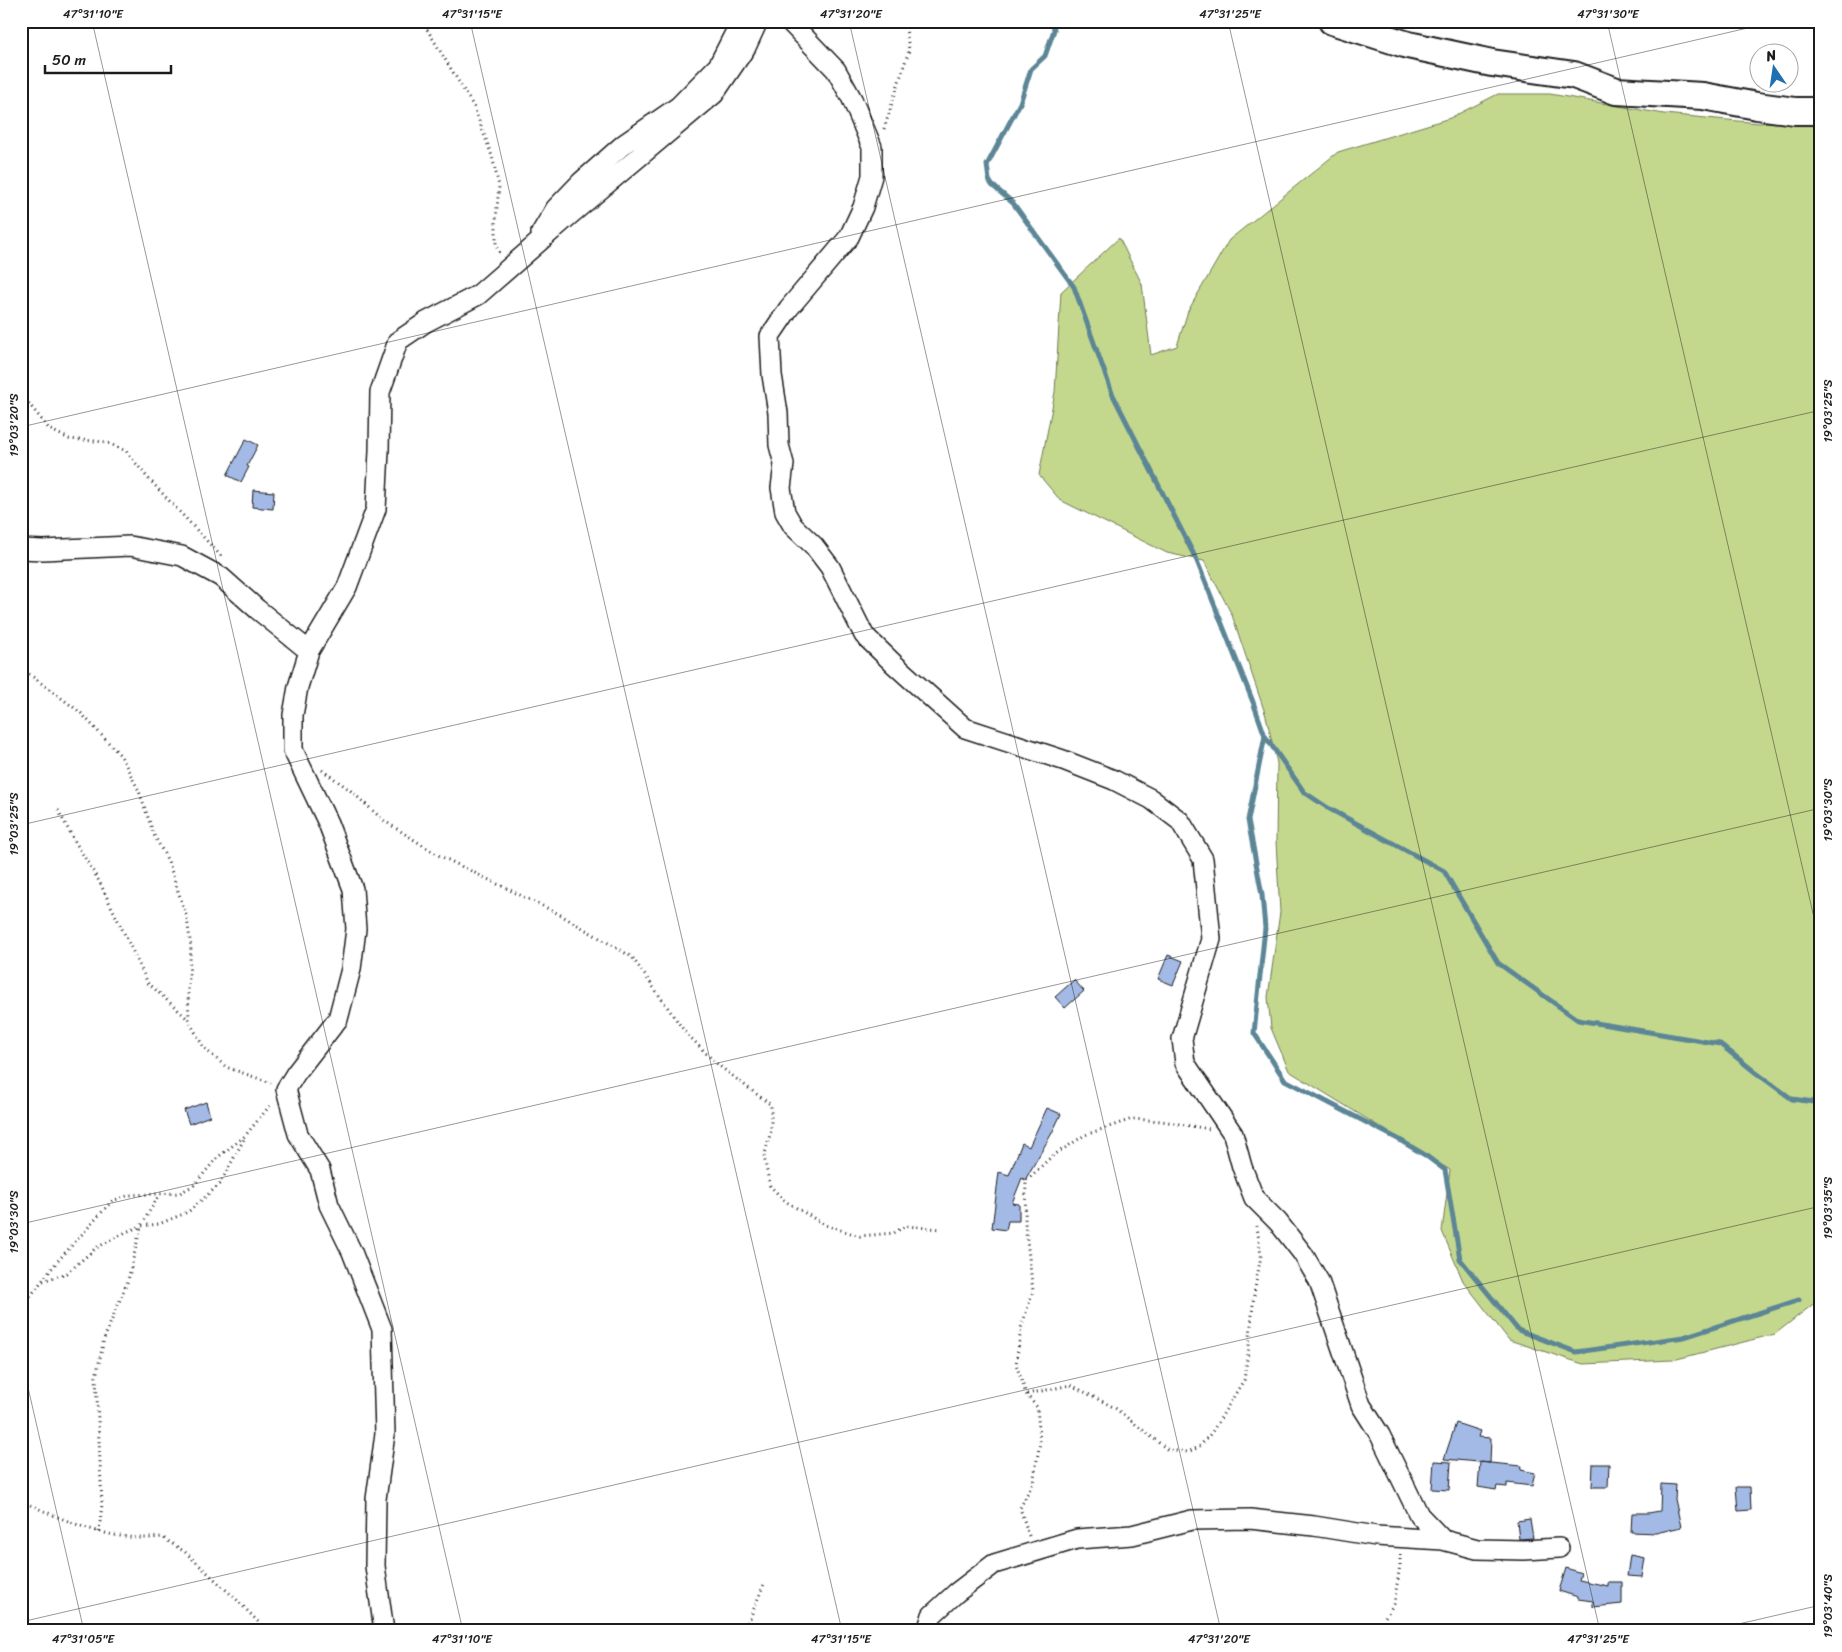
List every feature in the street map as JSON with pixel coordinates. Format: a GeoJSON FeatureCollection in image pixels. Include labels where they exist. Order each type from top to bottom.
{"type":"FeatureCollection","features":[{"type":"Feature","properties":{"kind":"street"},"geometry":{"type":"LineString","coordinates":[[533,247],[556,208],[581,182],[624,144],[679,106],[718,66],[741,21]]}},
{"type":"Feature","properties":{"kind":"street"},"geometry":{"type":"LineString","coordinates":[[384,1631],[375,1566],[376,1499],[386,1434],[382,1329],[352,1252],[329,1205],[320,1170],[298,1134],[286,1088],[338,1019],[351,968],[356,929],[353,889],[328,823],[293,750],[293,715],[298,687],[309,651],[347,587],[376,510],[380,392],[398,341],[426,322],[478,295],[714,94],[746,48],[758,21]]}},
{"type":"Feature","properties":{"kind":"street"},"geometry":{"type":"LineString","coordinates":[[789,21],[836,70],[852,99],[872,147],[872,176],[864,207],[849,237],[789,308],[770,336],[772,375],[778,413],[779,445],[784,464],[781,488],[785,512],[793,526],[814,546],[830,567],[864,635],[965,728],[1063,760],[1114,780],[1151,798],[1180,821],[1203,859],[1211,939],[1182,1039],[1185,1063],[1233,1134],[1242,1167],[1254,1198],[1278,1222],[1303,1254],[1319,1281],[1361,1405],[1380,1435],[1419,1516],[1443,1540]]}},
{"type":"Feature","properties":{"kind":"street"},"geometry":{"type":"LineString","coordinates":[[1332,21],[1408,45],[1492,63],[1574,75],[1616,91],[1703,96],[1757,106],[1794,111],[1821,112]]}},
{"type":"Feature","properties":{"kind":"street"},"geometry":{"type":"LineString","coordinates":[[21,549],[43,550],[130,546],[182,556],[221,577],[257,610],[309,651]]}},
{"type":"Feature","properties":{"kind":"street"},"geometry":{"type":"LineString","coordinates":[[927,1631],[932,1615],[956,1593],[994,1564],[1076,1539],[1132,1535],[1192,1520],[1250,1519],[1314,1526],[1376,1536],[1443,1540],[1477,1549],[1524,1550],[1559,1548]]}},
{"type":"Feature","properties":{"kind":"path"},"geometry":{"type":"LineString","coordinates":[[422,21],[474,107],[492,156],[500,186],[496,219],[496,246],[508,270]]}},
{"type":"Feature","properties":{"kind":"path"},"geometry":{"type":"LineString","coordinates":[[872,147],[882,135],[897,92],[908,50],[906,21]]}},
{"type":"Feature","properties":{"kind":"path"},"geometry":{"type":"LineString","coordinates":[[21,396],[49,430],[69,438],[106,442],[126,451],[147,477],[224,559],[230,585]]}},
{"type":"Feature","properties":{"kind":"path"},"geometry":{"type":"LineString","coordinates":[[21,668],[86,718],[121,756],[139,791],[154,835],[168,861],[187,918],[190,947],[189,1021]]}},
{"type":"Feature","properties":{"kind":"path"},"geometry":{"type":"LineString","coordinates":[[293,750],[350,790],[383,820],[438,855],[559,914],[632,957],[685,1032],[718,1065],[771,1105],[770,1131],[764,1157],[770,1186],[785,1201],[825,1224],[860,1236],[894,1233],[905,1226],[942,1229]]}},
{"type":"Feature","properties":{"kind":"path"},"geometry":{"type":"LineString","coordinates":[[42,1282],[66,1273],[96,1248],[126,1232],[141,1226],[159,1224],[188,1212],[220,1184],[245,1136],[286,1088],[226,1067],[204,1048],[189,1021],[148,983],[99,881],[58,810]]}},
{"type":"Feature","properties":{"kind":"path"},"geometry":{"type":"LineString","coordinates":[[1033,1551],[1020,1508],[1032,1483],[1040,1442],[1037,1407],[1026,1394],[1016,1364],[1021,1328],[1033,1291],[1025,1223],[1026,1181],[1051,1157],[1085,1135],[1132,1119],[1162,1121],[1233,1134]]}},
{"type":"Feature","properties":{"kind":"path"},"geometry":{"type":"LineString","coordinates":[[21,1308],[56,1263],[112,1201],[130,1196],[180,1194],[194,1185],[217,1158],[245,1136]]}},
{"type":"Feature","properties":{"kind":"path"},"geometry":{"type":"LineString","coordinates":[[99,1532],[102,1504],[96,1377],[104,1339],[128,1280],[141,1226],[159,1195]]}},
{"type":"Feature","properties":{"kind":"path"},"geometry":{"type":"LineString","coordinates":[[1026,1394],[1071,1385],[1115,1408],[1168,1450],[1188,1452],[1199,1447],[1212,1432],[1244,1380],[1254,1294],[1261,1256],[1254,1198]]}},
{"type":"Feature","properties":{"kind":"path"},"geometry":{"type":"LineString","coordinates":[[21,1501],[70,1523],[99,1532],[141,1539],[162,1537],[185,1552],[237,1600],[267,1631]]}},
{"type":"Feature","properties":{"kind":"path"},"geometry":{"type":"LineString","coordinates":[[742,1631],[750,1618],[764,1584]]}},
{"type":"Feature","properties":{"kind":"green space"},"geometry":{"type":"Polygon","coordinates":[[[1498,94],[1550,94],[1664,114],[1759,123],[1821,119],[1821,1298],[1775,1334],[1673,1360],[1583,1364],[1509,1340],[1463,1281],[1442,1231],[1450,1170],[1289,1071],[1271,1028],[1268,997],[1280,912],[1276,842],[1277,763],[1266,716],[1232,615],[1204,561],[1167,553],[1060,500],[1039,475],[1055,392],[1061,292],[1119,238],[1142,284],[1151,355],[1177,346],[1188,311],[1229,240],[1338,152],[1450,118],[1498,94]]]}},
{"type":"Feature","properties":{"kind":"building"},"geometry":{"type":"Polygon","coordinates":[[[246,439],[258,445],[241,482],[227,475],[246,439]]]}},
{"type":"Feature","properties":{"kind":"building"},"geometry":{"type":"Polygon","coordinates":[[[253,490],[274,492],[273,509],[252,507],[253,490]]]}},
{"type":"Feature","properties":{"kind":"building"},"geometry":{"type":"Polygon","coordinates":[[[1168,955],[1183,961],[1173,985],[1158,979],[1168,955]]]}},
{"type":"Feature","properties":{"kind":"building"},"geometry":{"type":"Polygon","coordinates":[[[1074,980],[1084,991],[1065,1008],[1055,997],[1074,980]]]}},
{"type":"Feature","properties":{"kind":"building"},"geometry":{"type":"Polygon","coordinates":[[[206,1102],[210,1116],[189,1124],[184,1110],[206,1102]]]}},
{"type":"Feature","properties":{"kind":"building"},"geometry":{"type":"Polygon","coordinates":[[[1047,1108],[1061,1114],[1025,1180],[1022,1178],[1012,1203],[1019,1204],[1019,1221],[1008,1221],[1006,1230],[992,1228],[999,1172],[1009,1175],[1022,1143],[1029,1147],[1047,1108]]]}},
{"type":"Feature","properties":{"kind":"building"},"geometry":{"type":"Polygon","coordinates":[[[1456,1423],[1480,1431],[1478,1437],[1491,1438],[1490,1463],[1444,1459],[1456,1423]]]}},
{"type":"Feature","properties":{"kind":"building"},"geometry":{"type":"Polygon","coordinates":[[[1434,1461],[1451,1462],[1449,1490],[1432,1489],[1434,1461]]]}},
{"type":"Feature","properties":{"kind":"building"},"geometry":{"type":"Polygon","coordinates":[[[1480,1462],[1522,1466],[1521,1470],[1535,1473],[1532,1486],[1507,1483],[1507,1487],[1497,1486],[1496,1490],[1478,1487],[1480,1462]]]}},
{"type":"Feature","properties":{"kind":"building"},"geometry":{"type":"Polygon","coordinates":[[[1593,1464],[1609,1464],[1608,1487],[1592,1487],[1593,1464]]]}},
{"type":"Feature","properties":{"kind":"building"},"geometry":{"type":"Polygon","coordinates":[[[1661,1484],[1676,1485],[1675,1499],[1681,1527],[1656,1533],[1631,1532],[1632,1513],[1660,1511],[1661,1484]]]}},
{"type":"Feature","properties":{"kind":"building"},"geometry":{"type":"Polygon","coordinates":[[[1736,1487],[1750,1487],[1751,1510],[1738,1511],[1736,1487]]]}},
{"type":"Feature","properties":{"kind":"building"},"geometry":{"type":"Polygon","coordinates":[[[1530,1519],[1533,1538],[1519,1539],[1517,1521],[1530,1519]]]}},
{"type":"Feature","properties":{"kind":"building"},"geometry":{"type":"Polygon","coordinates":[[[1630,1555],[1645,1558],[1642,1577],[1627,1576],[1630,1555]]]}},
{"type":"Feature","properties":{"kind":"building"},"geometry":{"type":"Polygon","coordinates":[[[1566,1568],[1581,1573],[1579,1580],[1608,1586],[1608,1582],[1622,1582],[1622,1604],[1593,1607],[1593,1601],[1578,1599],[1578,1597],[1559,1591],[1566,1568]]]}},
{"type":"Feature","properties":{"kind":"waterway"},"geometry":{"type":"LineString","coordinates":[[1053,21],[1054,30],[1045,56],[1031,69],[1020,103],[987,165],[989,180],[992,185],[1013,203],[1074,287],[1112,393],[1197,561],[1265,736],[1248,820],[1262,895],[1265,928],[1254,1033],[1285,1080],[1398,1139],[1425,1155],[1445,1170],[1460,1259],[1518,1330],[1576,1352],[1684,1337],[1799,1300]]}},
{"type":"Feature","properties":{"kind":"waterway"},"geometry":{"type":"LineString","coordinates":[[1265,736],[1304,792],[1328,808],[1444,871],[1498,963],[1578,1020],[1720,1044],[1792,1099],[1821,1103]]}}]}
